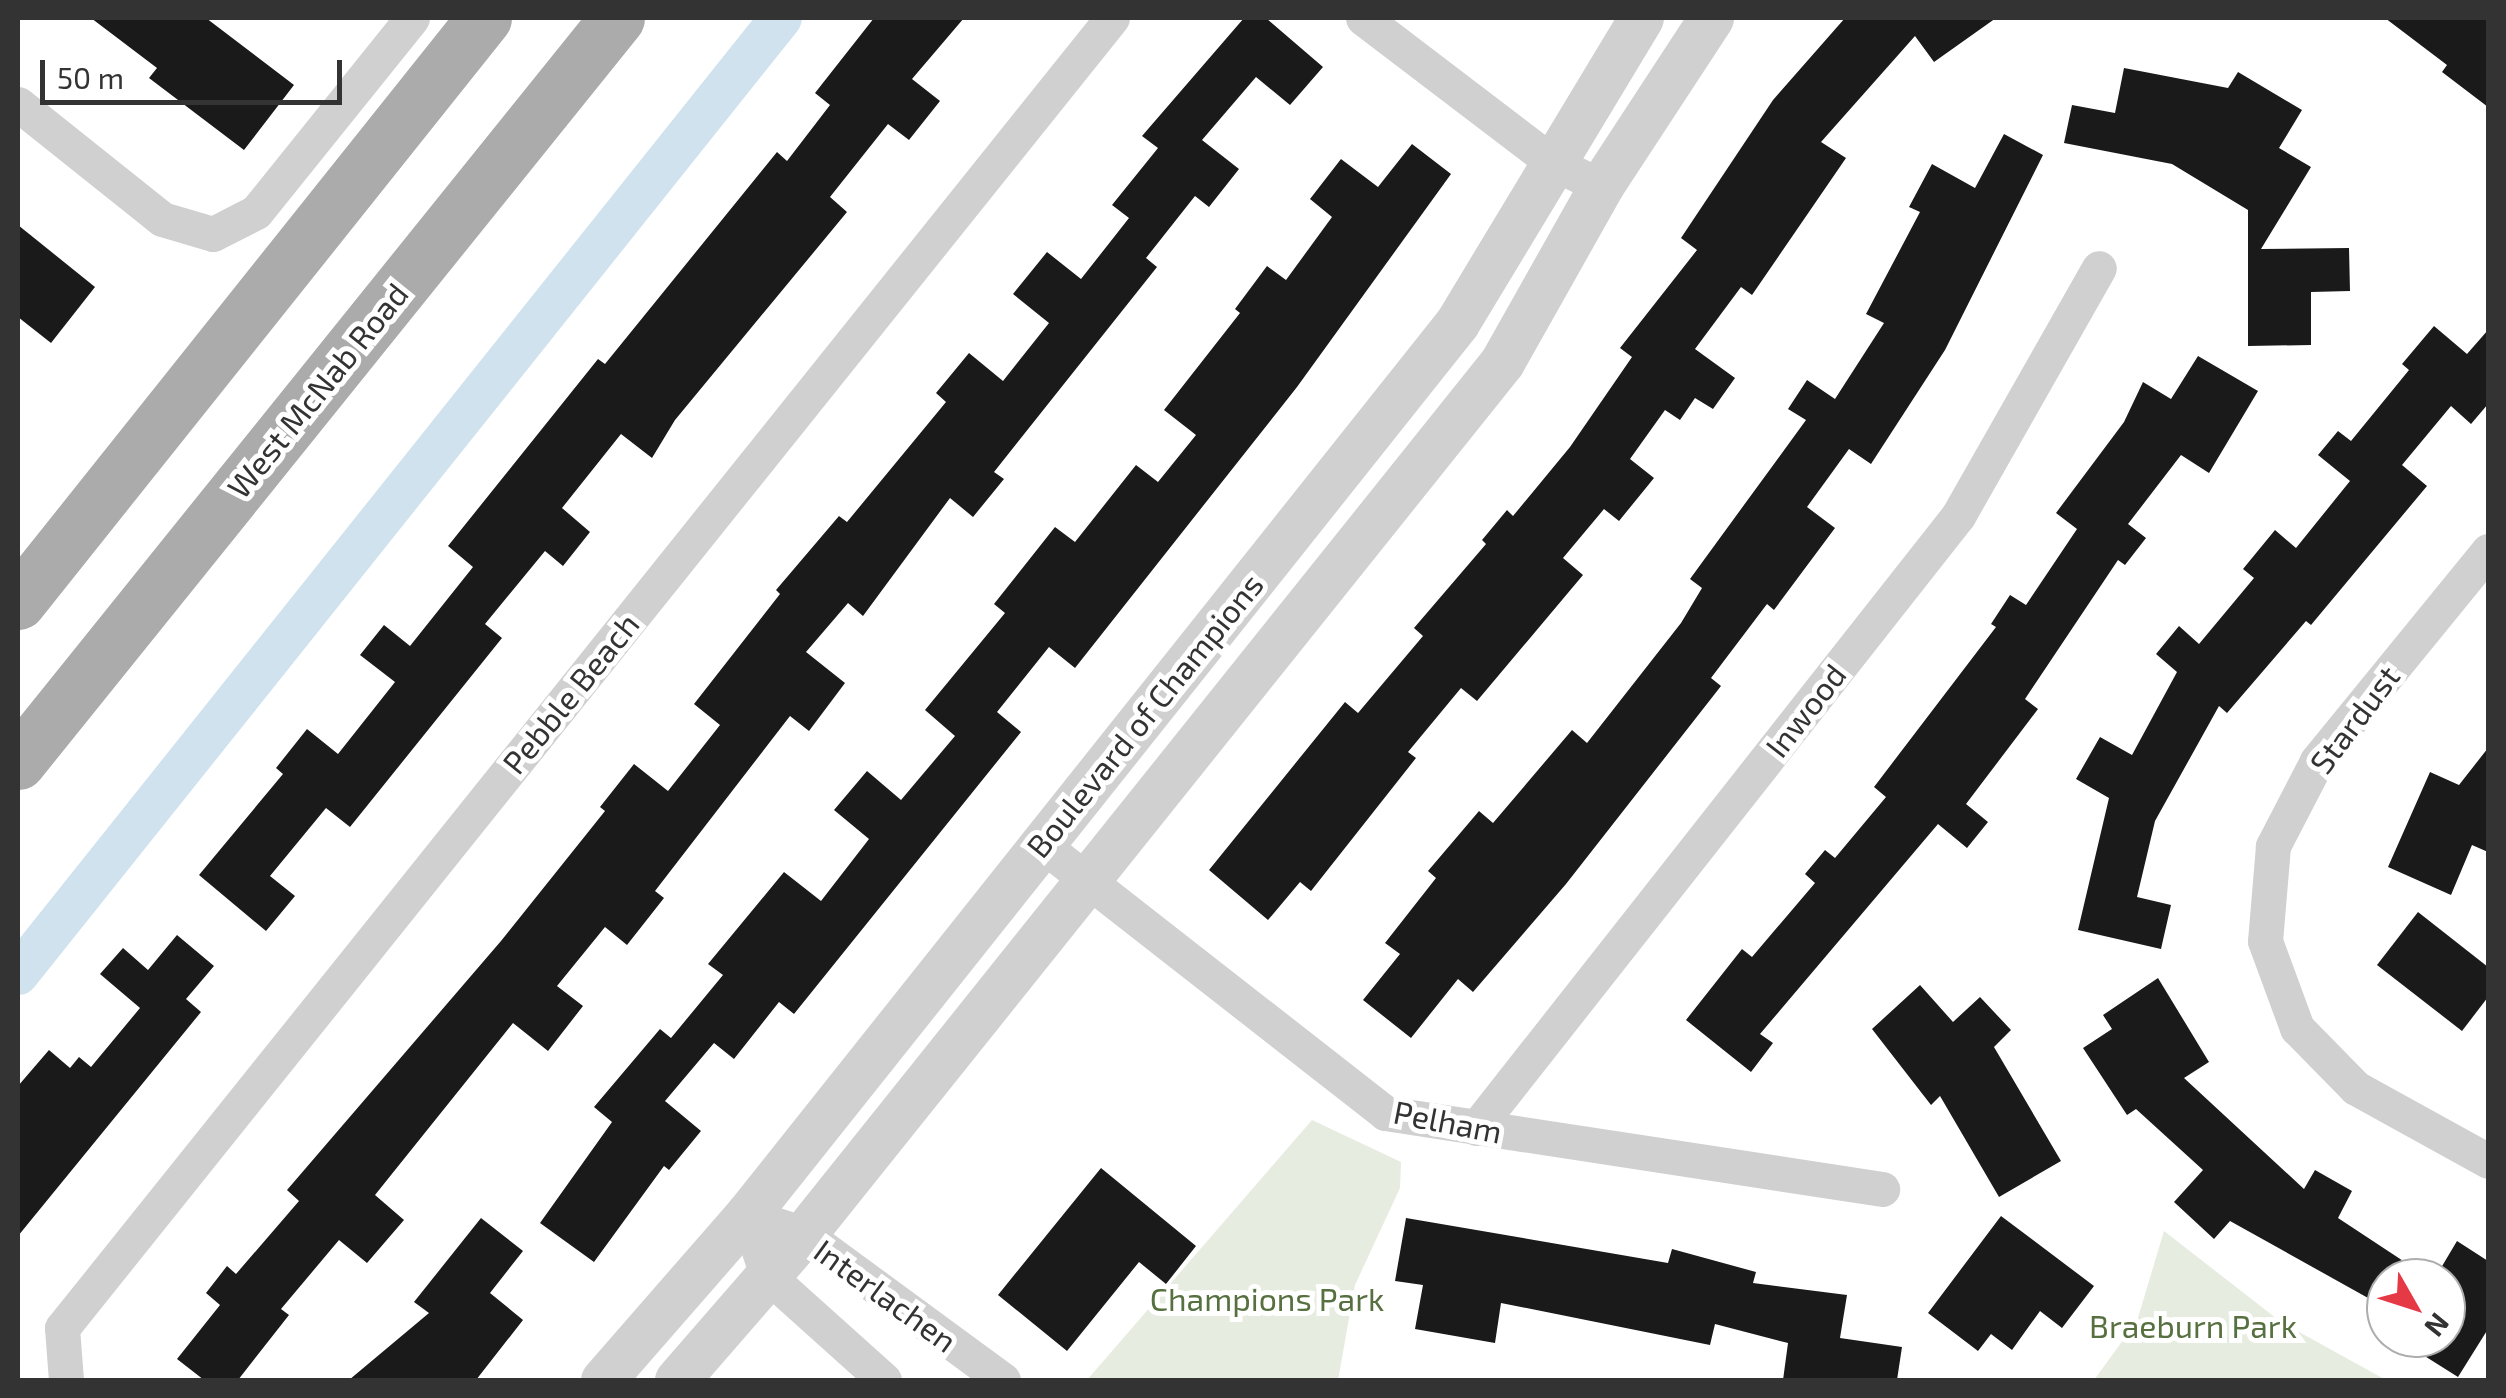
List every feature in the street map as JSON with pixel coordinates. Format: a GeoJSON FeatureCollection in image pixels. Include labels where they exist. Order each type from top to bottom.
{"type":"FeatureCollection","features":[{"type":"Feature","properties":{"kind":"main road"},"geometry":{"type":"LineString","coordinates":[[18,602],[484,18]]}},
{"type":"Feature","properties":{"kind":"main road","name":"West McNab Road"},"geometry":{"type":"LineString","coordinates":[[22,745],[617,18]]}},
{"type":"Feature","properties":{"kind":"street"},"geometry":{"type":"LineString","coordinates":[[18,104],[162,219],[213,234],[256,212],[412,18]]}},
{"type":"Feature","properties":{"kind":"street","name":"Pebble Beach"},"geometry":{"type":"LineString","coordinates":[[66,1380],[62,1328],[1112,18]]}},
{"type":"Feature","properties":{"kind":"street"},"geometry":{"type":"LineString","coordinates":[[1363,18],[1553,163],[1601,186]]}},
{"type":"Feature","properties":{"kind":"street","name":"Boulevard of Champions"},"geometry":{"type":"LineString","coordinates":[[603,1380],[746,1215],[1457,323],[1641,18]]}},
{"type":"Feature","properties":{"kind":"street","name":"Boulevard of Champions"},"geometry":{"type":"LineString","coordinates":[[677,1380],[804,1234],[1085,876],[1502,362],[1601,186],[1711,18]]}},
{"type":"Feature","properties":{"kind":"street","name":"Inwood"},"geometry":{"type":"LineString","coordinates":[[1476,1128],[1958,516],[2100,268]]}},
{"type":"Feature","properties":{"kind":"street","name":"Stardust"},"geometry":{"type":"LineString","coordinates":[[2488,551],[2317,760],[2273,846],[2265,941],[2297,1028],[2356,1088],[2488,1161]]}},
{"type":"Feature","properties":{"kind":"street","name":"Pelham"},"geometry":{"type":"LineString","coordinates":[[1041,844],[1385,1112],[1882,1190]]}},
{"type":"Feature","properties":{"kind":"street","name":"Interlachen"},"geometry":{"type":"LineString","coordinates":[[746,1215],[804,1234],[1002,1380]]}},
{"type":"Feature","properties":{"kind":"street","name":"Interlachen"},"geometry":{"type":"LineString","coordinates":[[746,1215],[766,1275],[884,1380]]}},
{"type":"Feature","properties":{"kind":"green space","name":"Champions Park"},"geometry":{"type":"Polygon","coordinates":[[[1312,1120],[1401,1162],[1400,1188],[1355,1285],[1338,1380],[1087,1380],[1312,1120]]]}},
{"type":"Feature","properties":{"kind":"green space","name":"Braeburn Park"},"geometry":{"type":"Polygon","coordinates":[[[2164,1231],[2281,1322],[2386,1380],[2094,1380],[2137,1321],[2164,1231]]]}},
{"type":"Feature","properties":{"kind":"building"},"geometry":{"type":"Polygon","coordinates":[[[91,18],[206,18],[294,85],[244,150],[149,78],[157,68],[91,18]]]}},
{"type":"Feature","properties":{"kind":"building"},"geometry":{"type":"Polygon","coordinates":[[[874,18],[964,18],[912,79],[940,101],[909,140],[888,124],[830,197],[847,212],[675,420],[652,458],[621,434],[562,508],[590,532],[563,566],[545,551],[485,624],[502,638],[350,827],[326,808],[270,876],[295,896],[266,931],[199,875],[283,774],[276,768],[307,729],[338,754],[395,682],[360,655],[384,625],[410,646],[473,567],[448,546],[598,359],[605,364],[777,152],[787,161],[830,105],[815,93],[874,18]]]}},
{"type":"Feature","properties":{"kind":"building"},"geometry":{"type":"Polygon","coordinates":[[[1244,18],[1266,18],[1323,67],[1290,105],[1256,77],[1202,140],[1239,169],[1209,207],[1195,196],[1146,258],[1157,267],[994,472],[1004,479],[973,517],[950,498],[863,616],[848,603],[806,652],[845,683],[809,731],[790,716],[655,891],[664,898],[627,945],[605,927],[557,986],[583,1006],[548,1051],[513,1023],[375,1195],[404,1220],[367,1263],[339,1240],[281,1309],[289,1315],[238,1380],[204,1380],[177,1359],[220,1305],[206,1293],[227,1266],[236,1274],[299,1201],[287,1190],[501,941],[605,811],[600,807],[634,764],[668,791],[720,725],[694,704],[780,594],[776,590],[839,516],[847,522],[946,402],[936,393],[969,353],[1003,381],[1049,323],[1013,294],[1047,252],[1081,279],[1129,218],[1112,205],[1158,148],[1142,136],[1244,18]]]}},
{"type":"Feature","properties":{"kind":"building"},"geometry":{"type":"Polygon","coordinates":[[[1845,18],[1996,18],[1934,62],[1915,36],[1821,142],[1846,158],[1752,295],[1741,287],[1695,349],[1735,378],[1713,409],[1695,398],[1680,420],[1665,410],[1630,459],[1654,478],[1619,521],[1604,509],[1563,558],[1583,575],[1477,701],[1461,688],[1408,752],[1416,758],[1311,891],[1300,882],[1268,920],[1209,870],[1345,702],[1358,713],[1423,636],[1414,628],[1486,544],[1482,540],[1507,510],[1513,516],[1570,447],[1632,357],[1620,348],[1697,250],[1681,238],[1773,100],[1845,18]]]}},
{"type":"Feature","properties":{"kind":"building"},"geometry":{"type":"Polygon","coordinates":[[[2385,18],[2488,18],[2488,107],[2442,72],[2447,65],[2385,18]]]}},
{"type":"Feature","properties":{"kind":"building"},"geometry":{"type":"Polygon","coordinates":[[[2124,68],[2228,88],[2238,72],[2302,110],[2279,148],[2311,167],[2261,249],[2349,248],[2350,291],[2311,292],[2311,345],[2248,346],[2248,210],[2172,164],[2064,143],[2072,105],[2115,113],[2124,68]]]}},
{"type":"Feature","properties":{"kind":"building"},"geometry":{"type":"Polygon","coordinates":[[[2004,134],[2043,155],[1945,350],[1871,464],[1849,449],[1807,507],[1835,528],[1774,610],[1767,604],[1711,678],[1721,686],[1566,884],[1473,992],[1458,979],[1411,1038],[1363,1000],[1400,954],[1385,943],[1436,878],[1428,871],[1479,811],[1493,823],[1572,730],[1587,743],[1681,623],[1702,588],[1690,579],[1806,420],[1788,409],[1807,380],[1835,399],[1884,323],[1866,314],[1920,212],[1909,207],[1932,164],[1975,188],[2004,134]]]}},
{"type":"Feature","properties":{"kind":"building"},"geometry":{"type":"Polygon","coordinates":[[[1412,144],[1451,174],[1297,387],[1075,668],[1049,647],[997,712],[1021,732],[794,1014],[779,1002],[734,1059],[714,1043],[665,1101],[701,1131],[669,1170],[664,1166],[594,1262],[540,1223],[612,1122],[594,1107],[660,1029],[671,1038],[723,975],[708,964],[784,872],[821,901],[869,839],[834,810],[867,771],[901,800],[955,736],[925,710],[1005,613],[994,604],[1055,527],[1075,542],[1136,465],[1158,482],[1196,435],[1164,410],[1240,313],[1235,309],[1267,266],[1286,280],[1332,217],[1310,199],[1341,159],[1378,187],[1412,144]]]}},
{"type":"Feature","properties":{"kind":"building"},"geometry":{"type":"Polygon","coordinates":[[[18,225],[95,287],[51,343],[18,317],[18,225]]]}},
{"type":"Feature","properties":{"kind":"building"},"geometry":{"type":"Polygon","coordinates":[[[2434,326],[2467,354],[2488,330],[2488,404],[2471,424],[2451,406],[2402,465],[2427,486],[2311,625],[2306,621],[2227,713],[2219,706],[2155,821],[2137,897],[2171,905],[2161,949],[2078,930],[2109,798],[2076,779],[2100,737],[2132,755],[2177,672],[2156,654],[2179,626],[2199,644],[2254,578],[2243,569],[2275,530],[2296,548],[2350,481],[2318,455],[2338,431],[2351,441],[2409,370],[2402,364],[2434,326]]]}},
{"type":"Feature","properties":{"kind":"building"},"geometry":{"type":"Polygon","coordinates":[[[2198,356],[2258,391],[2209,473],[2181,455],[2128,524],[2146,538],[2125,565],[2118,560],[2025,699],[2038,709],[1966,804],[1988,822],[1967,848],[1938,824],[1760,1034],[1773,1043],[1751,1072],[1686,1020],[1742,949],[1752,957],[1815,883],[1805,874],[1825,850],[1835,858],[1886,797],[1874,787],[1996,627],[1991,624],[2010,595],[2026,605],[2077,529],[2056,513],[2124,422],[2143,382],[2171,399],[2198,356]]]}},
{"type":"Feature","properties":{"kind":"building"},"geometry":{"type":"Polygon","coordinates":[[[2488,748],[2488,852],[2472,845],[2451,895],[2388,867],[2430,772],[2459,785],[2488,748]]]}},
{"type":"Feature","properties":{"kind":"building"},"geometry":{"type":"Polygon","coordinates":[[[2418,912],[2488,967],[2488,997],[2462,1031],[2377,965],[2418,912]]]}},
{"type":"Feature","properties":{"kind":"building"},"geometry":{"type":"Polygon","coordinates":[[[177,935],[214,966],[186,999],[201,1012],[18,1236],[18,1086],[49,1050],[70,1068],[79,1057],[91,1067],[140,1008],[100,974],[123,948],[148,970],[177,935]]]}},
{"type":"Feature","properties":{"kind":"building"},"geometry":{"type":"Polygon","coordinates":[[[2158,978],[2209,1062],[2184,1078],[2304,1189],[2315,1170],[2352,1191],[2338,1218],[2399,1258],[2366,1258],[2366,1297],[2230,1221],[2214,1239],[2174,1202],[2203,1170],[2136,1109],[2127,1115],[2083,1048],[2112,1029],[2103,1015],[2158,978]]]}},
{"type":"Feature","properties":{"kind":"building"},"geometry":{"type":"Polygon","coordinates":[[[1920,985],[1953,1022],[1980,997],[2011,1030],[1994,1047],[2061,1161],[1999,1197],[1940,1096],[1931,1105],[1872,1029],[1920,985]]]}},
{"type":"Feature","properties":{"kind":"building"},"geometry":{"type":"Polygon","coordinates":[[[1101,1168],[1196,1246],[1166,1284],[1139,1262],[1067,1351],[998,1295],[1101,1168]]]}},
{"type":"Feature","properties":{"kind":"building"},"geometry":{"type":"Polygon","coordinates":[[[2001,1216],[2094,1286],[2062,1328],[2040,1311],[2012,1350],[1991,1334],[1978,1351],[1928,1313],[2001,1216]]]}},
{"type":"Feature","properties":{"kind":"building"},"geometry":{"type":"Polygon","coordinates":[[[481,1218],[523,1251],[490,1293],[523,1320],[476,1380],[349,1380],[429,1313],[414,1302],[481,1218]]]}},
{"type":"Feature","properties":{"kind":"building"},"geometry":{"type":"Polygon","coordinates":[[[1406,1218],[1668,1263],[1672,1249],[1756,1272],[1753,1283],[1847,1295],[1840,1338],[1902,1347],[1897,1380],[1783,1380],[1788,1343],[1715,1324],[1710,1345],[1501,1303],[1495,1343],[1415,1329],[1423,1285],[1395,1281],[1406,1218]]]}},
{"type":"Feature","properties":{"kind":"building"},"geometry":{"type":"Polygon","coordinates":[[[2457,1241],[2488,1261],[2488,1329],[2458,1377],[2428,1358],[2466,1358],[2466,1258],[2447,1258],[2457,1241]]]}},
{"type":"Feature","properties":{"kind":"waterway"},"geometry":{"type":"LineString","coordinates":[[18,974],[781,18]]}}]}
